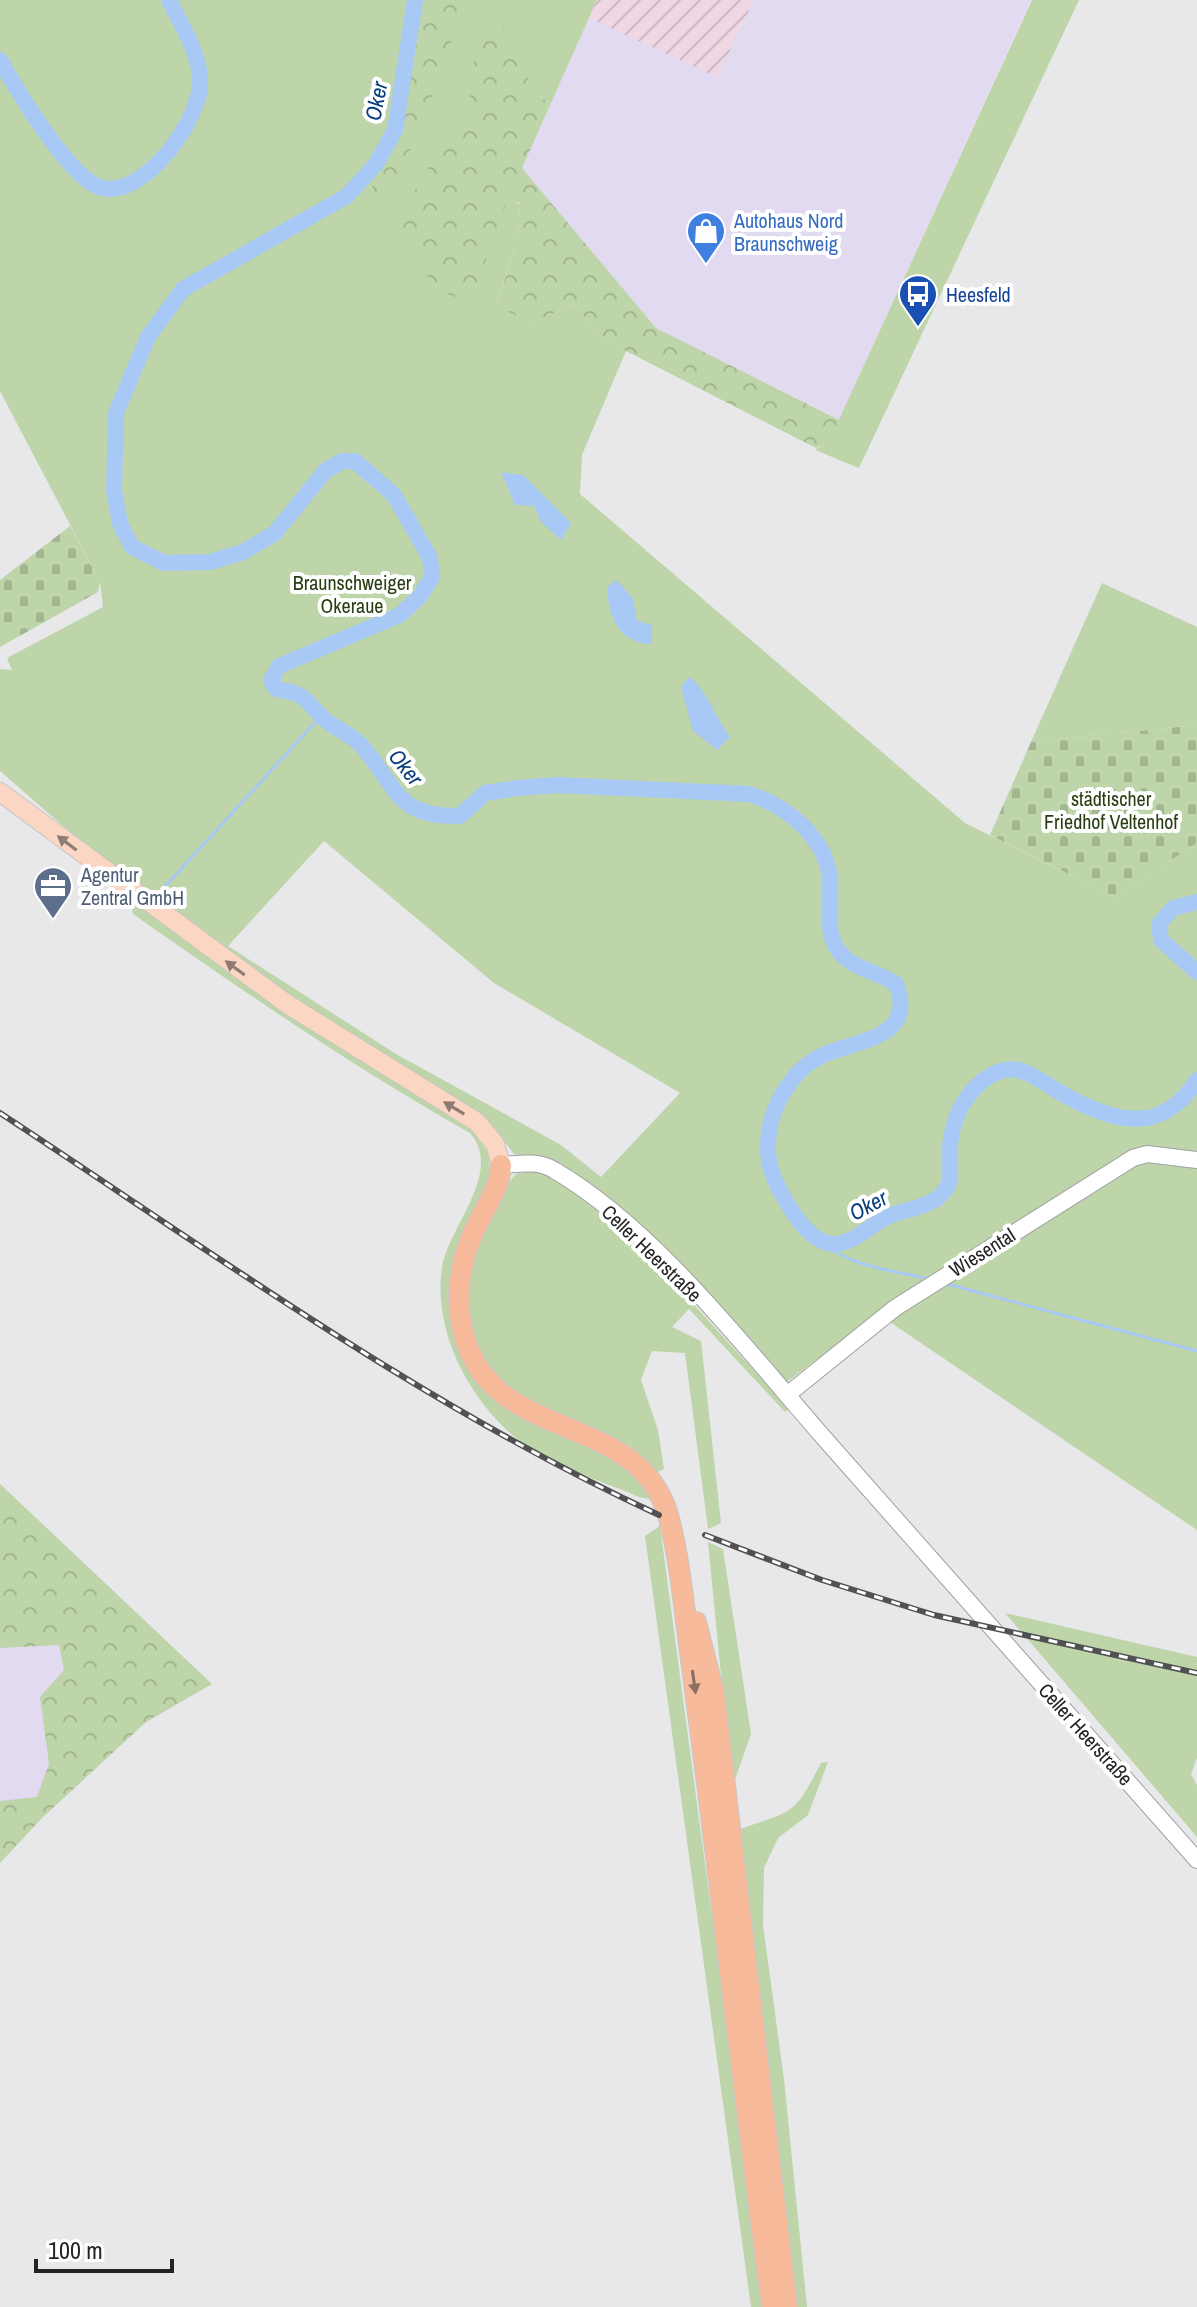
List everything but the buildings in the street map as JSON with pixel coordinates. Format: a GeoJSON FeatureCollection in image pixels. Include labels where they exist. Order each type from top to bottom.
{"type":"FeatureCollection","features":[{"type":"Feature","properties":{"kind":"highway"},"geometry":{"type":"LineString","coordinates":[[501,1165],[497,1187],[469,1243],[460,1276],[460,1312],[474,1356],[494,1385],[518,1407],[615,1448],[648,1475],[668,1515],[680,1577],[772,2307]]}},
{"type":"Feature","properties":{"kind":"highway"},"geometry":{"type":"LineString","coordinates":[[680,1577],[712,1680],[787,2307]]}},
{"type":"Feature","properties":{"kind":"main road"},"geometry":{"type":"LineString","coordinates":[[0,792],[267,990],[477,1122],[495,1144],[501,1165]]}},
{"type":"Feature","properties":{"kind":"main road","name":"Wiesental"},"geometry":{"type":"LineString","coordinates":[[787,1395],[895,1308],[1133,1158],[1155,1154],[1197,1160]]}},
{"type":"Feature","properties":{"kind":"main road","name":"Celler Heerstraße"},"geometry":{"type":"LineString","coordinates":[[501,1165],[543,1165],[589,1194],[674,1271],[1197,1860]]}},
{"type":"Feature","properties":{"kind":"shaded area"},"geometry":{"type":"Polygon","coordinates":[[[597,0],[1031,0],[839,420],[656,328],[522,168],[597,0]]]}},
{"type":"Feature","properties":{"kind":"shaded area"},"geometry":{"type":"Polygon","coordinates":[[[597,0],[754,0],[717,77],[589,18],[597,0]]]}},
{"type":"Feature","properties":{"kind":"shaded area"},"geometry":{"type":"Polygon","coordinates":[[[0,1484],[212,1684],[146,1722],[42,1818],[0,1863],[0,1484]]]}},
{"type":"Feature","properties":{"kind":"green space","name":"Braunschweiger Okeraue"},"geometry":{"type":"Polygon","coordinates":[[[0,0],[597,0],[551,103],[539,96],[510,200],[520,204],[518,239],[496,305],[532,323],[574,304],[598,334],[626,351],[582,455],[580,494],[965,823],[1115,897],[1197,843],[1197,1530],[878,1314],[784,1384],[634,1220],[560,1163],[514,1154],[490,1123],[475,1112],[328,1024],[134,888],[0,771],[0,669],[12,670],[7,658],[103,607],[100,582],[0,391],[0,0]],[[324,841],[228,946],[396,1054],[561,1145],[601,1177],[680,1093],[494,983],[324,841]]]}},
{"type":"Feature","properties":{"kind":"green space"},"geometry":{"type":"Polygon","coordinates":[[[427,0],[463,0],[462,9],[417,136],[377,206],[371,181],[401,132],[411,59],[427,0]]]}},
{"type":"Feature","properties":{"kind":"green space"},"geometry":{"type":"Polygon","coordinates":[[[1032,0],[1079,0],[859,468],[815,450],[830,439],[1032,0]]]}},
{"type":"Feature","properties":{"kind":"green space"},"geometry":{"type":"Polygon","coordinates":[[[499,23],[522,48],[530,91],[551,103],[522,168],[656,328],[839,420],[830,440],[816,448],[626,351],[598,334],[574,304],[532,323],[496,306],[518,239],[520,203],[507,200],[471,302],[438,291],[393,229],[475,87],[469,75],[480,44],[499,23]]]}},
{"type":"Feature","properties":{"kind":"green space"},"geometry":{"type":"Polygon","coordinates":[[[70,526],[100,582],[98,592],[0,647],[0,580],[70,526]]]}},
{"type":"Feature","properties":{"kind":"green space"},"geometry":{"type":"Polygon","coordinates":[[[1102,583],[1197,627],[1197,725],[1031,742],[1102,583]]]}},
{"type":"Feature","properties":{"kind":"green space","name":"städtischer Friedhof Veltenhof"},"geometry":{"type":"Polygon","coordinates":[[[1197,725],[1197,843],[1115,897],[990,835],[1031,742],[1197,725]]]}},
{"type":"Feature","properties":{"kind":"green space"},"geometry":{"type":"Polygon","coordinates":[[[130,894],[469,1126],[489,1154],[490,1180],[457,1261],[485,1383],[620,1457],[654,1500],[581,1474],[527,1447],[490,1412],[460,1368],[443,1318],[442,1267],[478,1182],[481,1165],[479,1148],[470,1133],[341,1055],[133,914],[130,894]]]}},
{"type":"Feature","properties":{"kind":"green space"},"geometry":{"type":"Polygon","coordinates":[[[548,1172],[587,1199],[643,1249],[789,1409],[785,1412],[689,1309],[672,1327],[701,1341],[721,1523],[708,1529],[685,1353],[652,1351],[641,1380],[658,1430],[664,1469],[658,1472],[630,1446],[508,1393],[482,1357],[464,1304],[469,1256],[507,1184],[516,1174],[548,1172]]]}},
{"type":"Feature","properties":{"kind":"green space"},"geometry":{"type":"Polygon","coordinates":[[[0,1484],[212,1684],[146,1722],[42,1818],[0,1863],[0,1801],[37,1797],[49,1764],[40,1697],[64,1670],[59,1645],[0,1648],[0,1484]]]}},
{"type":"Feature","properties":{"kind":"green space"},"geometry":{"type":"Polygon","coordinates":[[[660,1526],[764,2307],[751,2307],[645,1536],[660,1526]]]}},
{"type":"Feature","properties":{"kind":"green space"},"geometry":{"type":"Polygon","coordinates":[[[708,1542],[723,1549],[751,1734],[732,1788],[708,1542]]]}},
{"type":"Feature","properties":{"kind":"green space"},"geometry":{"type":"Polygon","coordinates":[[[1005,1613],[1197,1657],[1197,1758],[1191,1774],[1197,1785],[1197,1837],[1005,1613]]]}},
{"type":"Feature","properties":{"kind":"green space"},"geometry":{"type":"Polygon","coordinates":[[[828,1762],[808,1815],[778,1838],[764,1868],[763,1925],[784,2079],[807,2307],[798,2307],[738,1830],[790,1810],[804,1794],[821,1763],[828,1762]]]}},
{"type":"Feature","properties":{"kind":"water"},"geometry":{"type":"Polygon","coordinates":[[[501,472],[523,475],[571,523],[561,540],[541,522],[534,506],[515,505],[501,472]]]}},
{"type":"Feature","properties":{"kind":"water"},"geometry":{"type":"Polygon","coordinates":[[[617,580],[633,599],[637,621],[652,625],[652,644],[641,643],[624,634],[613,618],[607,587],[617,580]]]}},
{"type":"Feature","properties":{"kind":"water"},"geometry":{"type":"Polygon","coordinates":[[[689,677],[700,688],[730,737],[717,750],[693,731],[681,687],[689,677]]]}},
{"type":"Feature","properties":{"kind":"waterway","name":"Oker"},"geometry":{"type":"LineString","coordinates":[[0,60],[45,132],[75,169],[102,188],[118,188],[135,181],[168,152],[192,114],[198,96],[200,80],[196,59],[169,0]]}},
{"type":"Feature","properties":{"kind":"waterway","name":"Oker"},"geometry":{"type":"LineString","coordinates":[[415,0],[395,130],[376,164],[347,196],[183,289],[148,337],[116,413],[114,490],[120,524],[132,547],[164,563],[210,562],[243,552],[275,533],[325,471],[342,461],[355,461],[394,495],[430,558],[432,577],[421,595],[400,615],[279,666],[271,681],[276,689],[302,697],[325,720],[357,741],[409,805],[438,815],[460,816],[485,793],[558,785],[749,794],[775,805],[810,833],[825,858],[829,872],[829,918],[835,945],[854,964],[896,984],[901,1003],[898,1018],[890,1028],[808,1064],[791,1081],[775,1111],[768,1143],[772,1171],[797,1218],[819,1240],[833,1244],[848,1241],[887,1217],[938,1198],[949,1183],[951,1137],[960,1108],[980,1083],[998,1072],[1013,1069],[1023,1072],[1099,1111],[1135,1119],[1152,1117],[1168,1110],[1183,1098],[1197,1080]]}},
{"type":"Feature","properties":{"kind":"waterway"},"geometry":{"type":"LineString","coordinates":[[160,892],[321,716]]}},
{"type":"Feature","properties":{"kind":"waterway","name":"Oker"},"geometry":{"type":"LineString","coordinates":[[1197,902],[1173,908],[1159,924],[1161,940],[1197,972]]}},
{"type":"Feature","properties":{"kind":"waterway"},"geometry":{"type":"LineString","coordinates":[[820,1240],[857,1262],[929,1279]]}},
{"type":"Feature","properties":{"kind":"waterway"},"geometry":{"type":"LineString","coordinates":[[947,1284],[1197,1351]]}},
{"type":"Feature","properties":{"kind":"railway"},"geometry":{"type":"LineString","coordinates":[[0,1113],[241,1274],[404,1378],[572,1473],[659,1515]]}},
{"type":"Feature","properties":{"kind":"railway"},"geometry":{"type":"LineString","coordinates":[[705,1535],[822,1580],[934,1615],[1197,1673]]}},
{"type":"Feature","properties":{"kind":"place","name":"Autohaus Nord Braunschweig"},"geometry":{"type":"Point","coordinates":[706,265]}},
{"type":"Feature","properties":{"kind":"place","name":"Heesfeld"},"geometry":{"type":"Point","coordinates":[918,328]}},
{"type":"Feature","properties":{"kind":"place","name":"Agentur Zentral GmbH"},"geometry":{"type":"Point","coordinates":[53,920]}}]}
